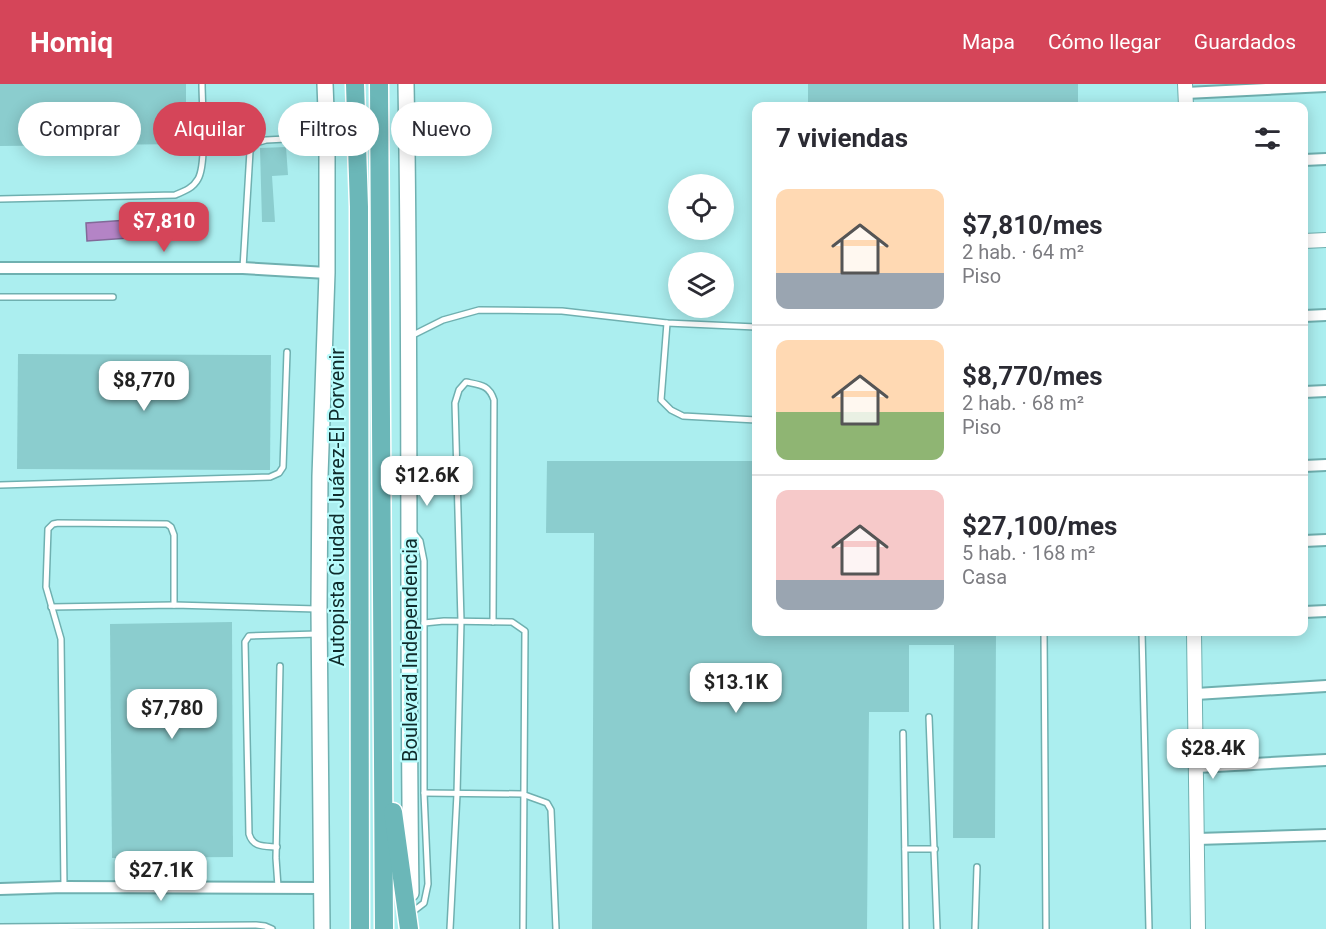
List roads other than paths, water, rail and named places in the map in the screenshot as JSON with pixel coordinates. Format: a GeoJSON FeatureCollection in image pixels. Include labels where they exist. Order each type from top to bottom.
{"type":"FeatureCollection","features":[{"type":"Feature","properties":{"kind":"highway","name":"Autopista Ciudad Juárez-El Porvenir"},"geometry":{"type":"LineString","coordinates":[[355,84],[359,207],[360,929]]}},
{"type":"Feature","properties":{"kind":"highway"},"geometry":{"type":"LineString","coordinates":[[379,84],[379,102]]}},
{"type":"Feature","properties":{"kind":"highway"},"geometry":{"type":"LineString","coordinates":[[384,84],[379,117],[384,929]]}},
{"type":"Feature","properties":{"kind":"highway"},"geometry":{"type":"LineString","coordinates":[[384,744],[410,924]]}},
{"type":"Feature","properties":{"kind":"main road"},"geometry":{"type":"LineString","coordinates":[[325,84],[326,102]]}},
{"type":"Feature","properties":{"kind":"main road","name":"Boulevard Independencia"},"geometry":{"type":"LineString","coordinates":[[406,84],[410,527],[417,707],[410,924]]}},
{"type":"Feature","properties":{"kind":"main road"},"geometry":{"type":"LineString","coordinates":[[322,929],[319,609],[320,476],[327,273],[327,156]]}},
{"type":"Feature","properties":{"kind":"street"},"geometry":{"type":"LineString","coordinates":[[1185,94],[1326,86]]}},
{"type":"Feature","properties":{"kind":"street"},"geometry":{"type":"LineString","coordinates":[[1308,160],[1326,159]]}},
{"type":"Feature","properties":{"kind":"street"},"geometry":{"type":"LineString","coordinates":[[1308,241],[1326,240]]}},
{"type":"Feature","properties":{"kind":"street"},"geometry":{"type":"LineString","coordinates":[[0,268],[243,268],[327,273]]}},
{"type":"Feature","properties":{"kind":"street"},"geometry":{"type":"LineString","coordinates":[[1308,316],[1326,315]]}},
{"type":"Feature","properties":{"kind":"street"},"geometry":{"type":"LineString","coordinates":[[1308,392],[1326,391]]}},
{"type":"Feature","properties":{"kind":"street"},"geometry":{"type":"LineString","coordinates":[[1308,466],[1326,465]]}},
{"type":"Feature","properties":{"kind":"street"},"geometry":{"type":"LineString","coordinates":[[1308,541],[1326,540]]}},
{"type":"Feature","properties":{"kind":"street"},"geometry":{"type":"LineString","coordinates":[[1308,612],[1326,611]]}},
{"type":"Feature","properties":{"kind":"street"},"geometry":{"type":"LineString","coordinates":[[1194,636],[1198,929]]}},
{"type":"Feature","properties":{"kind":"street"},"geometry":{"type":"LineString","coordinates":[[1196,694],[1326,687]]}},
{"type":"Feature","properties":{"kind":"street"},"geometry":{"type":"LineString","coordinates":[[1197,767],[1326,760]]}},
{"type":"Feature","properties":{"kind":"street"},"geometry":{"type":"LineString","coordinates":[[1197,839],[1326,834]]}},
{"type":"Feature","properties":{"kind":"street"},"geometry":{"type":"LineString","coordinates":[[0,889],[64,887],[321,888]]}},
{"type":"Feature","properties":{"kind":"lane"},"geometry":{"type":"LineString","coordinates":[[0,199],[175,195],[192,188],[200,177],[202,164],[202,84]]}},
{"type":"Feature","properties":{"kind":"lane"},"geometry":{"type":"LineString","coordinates":[[243,268],[250,151],[256,143],[278,139]]}},
{"type":"Feature","properties":{"kind":"lane"},"geometry":{"type":"LineString","coordinates":[[0,297],[113,297]]}},
{"type":"Feature","properties":{"kind":"lane"},"geometry":{"type":"LineString","coordinates":[[409,337],[443,320],[479,310],[562,311],[667,323],[752,327]]}},
{"type":"Feature","properties":{"kind":"lane"},"geometry":{"type":"LineString","coordinates":[[667,323],[662,400],[671,410],[683,416],[752,420]]}},
{"type":"Feature","properties":{"kind":"lane"},"geometry":{"type":"LineString","coordinates":[[0,485],[270,477],[279,473],[284,467],[287,352]]}},
{"type":"Feature","properties":{"kind":"lane"},"geometry":{"type":"LineString","coordinates":[[450,929],[457,794],[461,621],[455,403],[459,390],[466,382],[485,385],[494,400],[493,622]]}},
{"type":"Feature","properties":{"kind":"lane"},"geometry":{"type":"LineString","coordinates":[[64,887],[61,639],[46,587],[48,533],[51,526],[58,524],[166,525],[171,527],[174,535],[174,605]]}},
{"type":"Feature","properties":{"kind":"lane"},"geometry":{"type":"LineString","coordinates":[[410,527],[420,541],[423,551],[424,623],[417,707],[424,793],[427,896],[410,924]]}},
{"type":"Feature","properties":{"kind":"lane"},"geometry":{"type":"LineString","coordinates":[[51,607],[174,605],[319,609]]}},
{"type":"Feature","properties":{"kind":"lane"},"geometry":{"type":"LineString","coordinates":[[424,623],[512,622],[525,631],[522,794],[523,929]]}},
{"type":"Feature","properties":{"kind":"lane"},"geometry":{"type":"LineString","coordinates":[[277,847],[255,844],[249,834],[245,642],[249,636],[320,634]]}},
{"type":"Feature","properties":{"kind":"lane"},"geometry":{"type":"LineString","coordinates":[[1044,636],[1046,929]]}},
{"type":"Feature","properties":{"kind":"lane"},"geometry":{"type":"LineString","coordinates":[[1142,636],[1149,929]]}},
{"type":"Feature","properties":{"kind":"lane"},"geometry":{"type":"LineString","coordinates":[[278,889],[280,666]]}},
{"type":"Feature","properties":{"kind":"lane"},"geometry":{"type":"LineString","coordinates":[[929,717],[937,929]]}},
{"type":"Feature","properties":{"kind":"lane"},"geometry":{"type":"LineString","coordinates":[[903,734],[906,929]]}},
{"type":"Feature","properties":{"kind":"lane"},"geometry":{"type":"LineString","coordinates":[[424,793],[522,794],[547,803],[550,810],[556,929]]}},
{"type":"Feature","properties":{"kind":"lane"},"geometry":{"type":"LineString","coordinates":[[905,849],[935,849]]}},
{"type":"Feature","properties":{"kind":"lane"},"geometry":{"type":"LineString","coordinates":[[975,929],[977,867]]}},
{"type":"Feature","properties":{"kind":"lane"},"geometry":{"type":"LineString","coordinates":[[0,927],[256,927],[272,929]]}}]}
